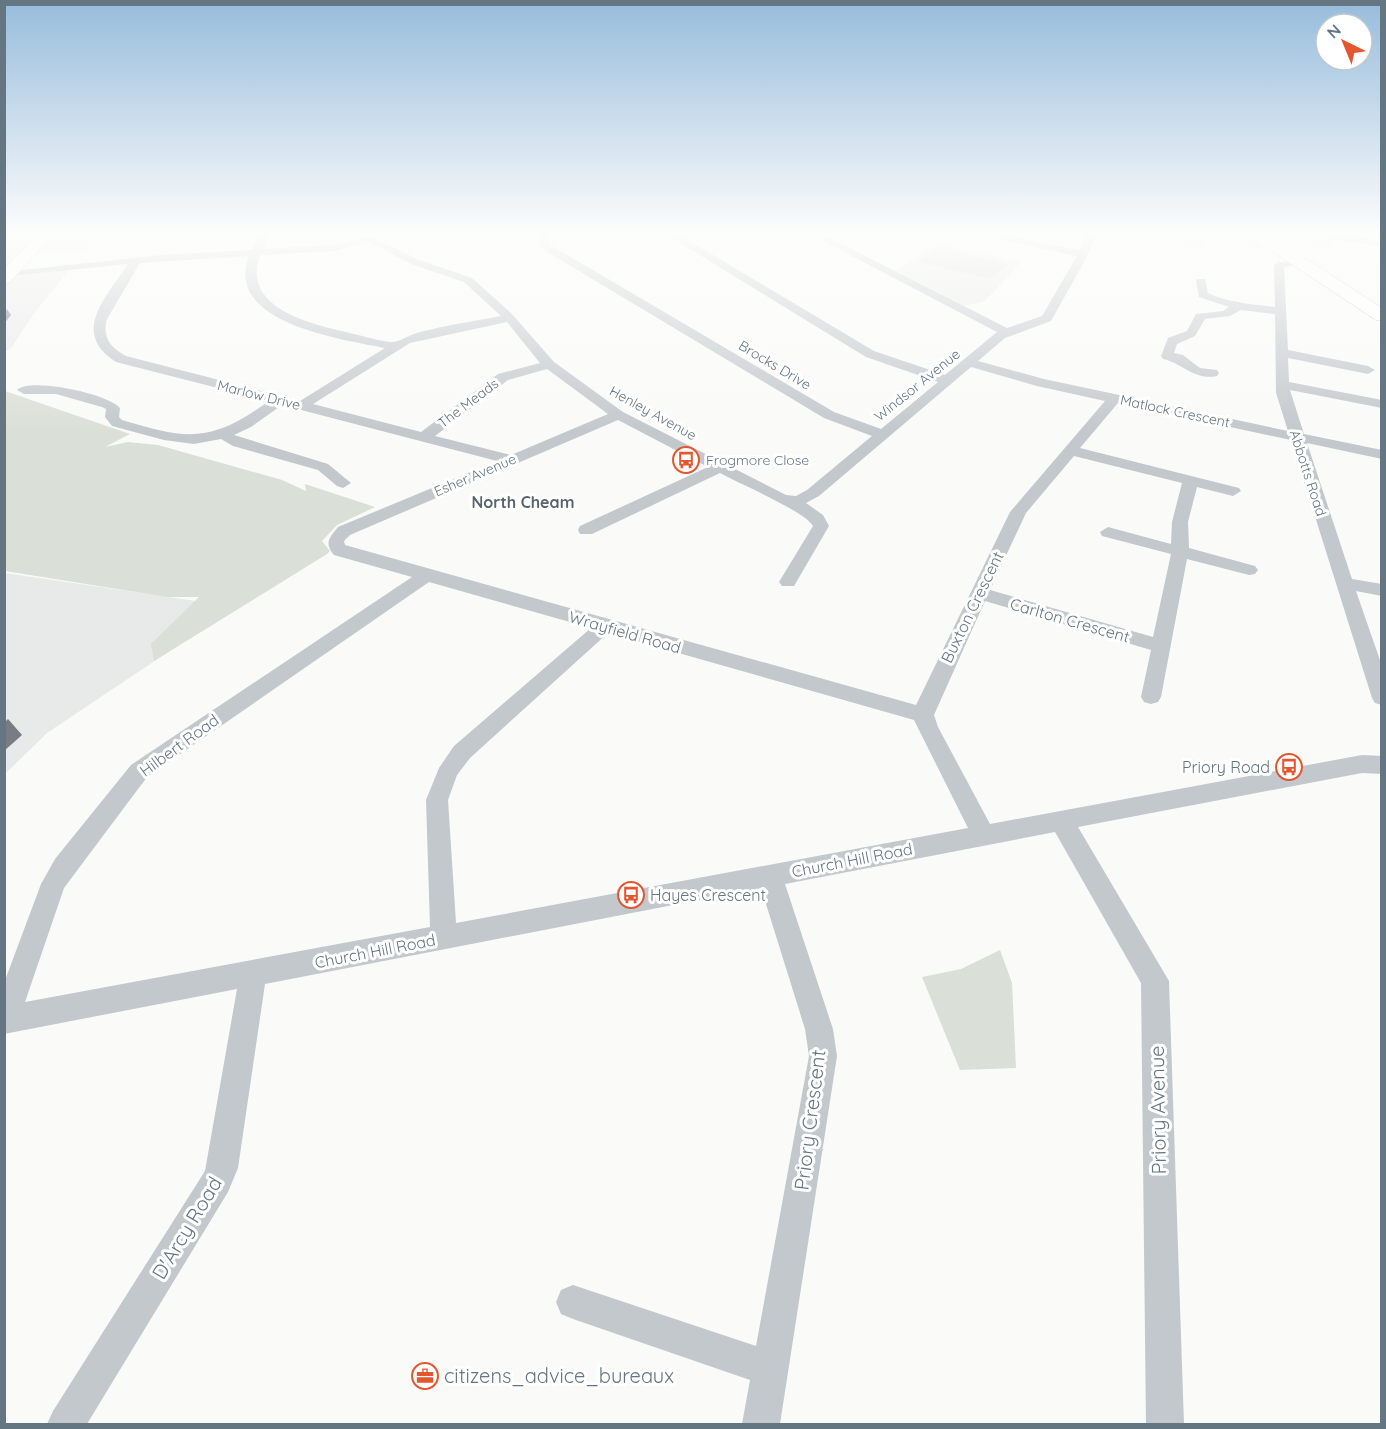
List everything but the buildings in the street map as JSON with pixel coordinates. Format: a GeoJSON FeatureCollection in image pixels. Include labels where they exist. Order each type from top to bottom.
{"type":"FeatureCollection","features":[{"type":"Feature","properties":{"kind":"highway"},"geometry":{"type":"LineString","coordinates":[[1358,300],[1382,316]]}},
{"type":"Feature","properties":{"kind":"street","name":"Marlow Drive"},"geometry":{"type":"LineString","coordinates":[[111,300],[101,316],[98,334],[112,353],[136,364],[512,460]]}},
{"type":"Feature","properties":{"kind":"street"},"geometry":{"type":"LineString","coordinates":[[264,300],[274,310],[318,329],[395,346]]}},
{"type":"Feature","properties":{"kind":"street","name":"Henley Avenue"},"geometry":{"type":"LineString","coordinates":[[489,300],[509,318],[549,365],[618,415],[780,498],[793,501],[817,518],[821,526],[788,582]]}},
{"type":"Feature","properties":{"kind":"street","name":"Brocks Drive"},"geometry":{"type":"LineString","coordinates":[[635,300],[829,415],[881,434]]}},
{"type":"Feature","properties":{"kind":"street"},"geometry":{"type":"LineString","coordinates":[[780,300],[870,354],[946,380]]}},
{"type":"Feature","properties":{"kind":"street"},"geometry":{"type":"LineString","coordinates":[[942,300],[1007,333]]}},
{"type":"Feature","properties":{"kind":"street","name":"Windsor Avenue"},"geometry":{"type":"LineString","coordinates":[[793,501],[801,500],[813,493],[946,380],[1007,333],[1047,318],[1057,300]]}},
{"type":"Feature","properties":{"kind":"street"},"geometry":{"type":"LineString","coordinates":[[1215,300],[1239,306],[1281,311]]}},
{"type":"Feature","properties":{"kind":"street","name":"Abbotts Road"},"geometry":{"type":"LineString","coordinates":[[1281,300],[1283,393],[1382,698]]}},
{"type":"Feature","properties":{"kind":"street"},"geometry":{"type":"LineString","coordinates":[[1212,374],[1196,370],[1178,358],[1167,356],[1172,341],[1181,340],[1194,332],[1200,316],[1226,314],[1239,306]]}},
{"type":"Feature","properties":{"kind":"street"},"geometry":{"type":"LineString","coordinates":[[301,406],[395,346],[421,334],[509,318]]}},
{"type":"Feature","properties":{"kind":"street"},"geometry":{"type":"LineString","coordinates":[[1283,353],[1368,370]]}},
{"type":"Feature","properties":{"kind":"street","name":"Matlock Crescent"},"geometry":{"type":"LineString","coordinates":[[969,362],[1042,382],[1382,455]]}},
{"type":"Feature","properties":{"kind":"street","name":"The Meads"},"geometry":{"type":"LineString","coordinates":[[424,437],[502,377],[549,365]]}},
{"type":"Feature","properties":{"kind":"street"},"geometry":{"type":"LineString","coordinates":[[1283,385],[1382,404]]}},
{"type":"Feature","properties":{"kind":"street"},"geometry":{"type":"LineString","coordinates":[[31,392],[63,391],[107,404],[113,408],[111,417],[117,423],[184,440],[224,434],[250,422],[280,400]]}},
{"type":"Feature","properties":{"kind":"street","name":"Buxton Crescent"},"geometry":{"type":"LineString","coordinates":[[923,715],[953,646],[1018,512],[1115,398]]}},
{"type":"Feature","properties":{"kind":"street","name":"Esher Avenue"},"geometry":{"type":"LineString","coordinates":[[336,540],[344,531],[618,415]]}},
{"type":"Feature","properties":{"kind":"street"},"geometry":{"type":"LineString","coordinates":[[224,434],[229,440],[237,443],[323,467],[339,479],[316,482]]}},
{"type":"Feature","properties":{"kind":"street"},"geometry":{"type":"LineString","coordinates":[[1070,450],[1233,491]]}},
{"type":"Feature","properties":{"kind":"street"},"geometry":{"type":"LineString","coordinates":[[586,530],[720,467]]}},
{"type":"Feature","properties":{"kind":"street"},"geometry":{"type":"LineString","coordinates":[[1151,697],[1180,551],[1180,522],[1190,481]]}},
{"type":"Feature","properties":{"kind":"street"},"geometry":{"type":"LineString","coordinates":[[1108,532],[1249,570]]}},
{"type":"Feature","properties":{"kind":"street","name":"Wrayfield Road"},"geometry":{"type":"LineString","coordinates":[[336,540],[336,546],[340,551],[923,715]]}},
{"type":"Feature","properties":{"kind":"street","name":"Hilbert Road"},"geometry":{"type":"LineString","coordinates":[[5,1020],[53,884],[64,866],[140,771],[425,576]]}},
{"type":"Feature","properties":{"kind":"street"},"geometry":{"type":"LineString","coordinates":[[1345,584],[1382,590]]}},
{"type":"Feature","properties":{"kind":"street","name":"Carlton Crescent"},"geometry":{"type":"LineString","coordinates":[[979,593],[1161,646]]}},
{"type":"Feature","properties":{"kind":"street"},"geometry":{"type":"LineString","coordinates":[[444,938],[437,800],[441,783],[450,766],[462,752],[596,635],[603,626]]}},
{"type":"Feature","properties":{"kind":"street"},"geometry":{"type":"LineString","coordinates":[[923,715],[931,736],[984,836]]}},
{"type":"Feature","properties":{"kind":"street","name":"Church Hill Road"},"geometry":{"type":"LineString","coordinates":[[5,1020],[1362,764],[1382,765]]}},
{"type":"Feature","properties":{"kind":"street","name":"Priory Avenue"},"geometry":{"type":"LineString","coordinates":[[1061,820],[1155,981],[1165,1425]]}},
{"type":"Feature","properties":{"kind":"street","name":"Priory Crescent"},"geometry":{"type":"LineString","coordinates":[[761,1425],[823,1056],[819,1029],[770,876]]}},
{"type":"Feature","properties":{"kind":"street","name":"D'Arcy Road"},"geometry":{"type":"LineString","coordinates":[[66,1425],[217,1181],[222,1168],[253,974]]}},
{"type":"Feature","properties":{"kind":"street"},"geometry":{"type":"LineString","coordinates":[[573,1302],[770,1369]]}},
{"type":"Feature","properties":{"kind":"shaded area"},"geometry":{"type":"Polygon","coordinates":[[[5,300],[45,300],[11,348],[5,352],[5,300]]]}},
{"type":"Feature","properties":{"kind":"shaded area"},"geometry":{"type":"Polygon","coordinates":[[[952,300],[986,300],[985,301],[964,306],[952,300]]]}},
{"type":"Feature","properties":{"kind":"shaded area"},"geometry":{"type":"Polygon","coordinates":[[[5,391],[130,434],[105,447],[128,442],[158,445],[282,480],[306,491],[305,484],[375,507],[337,525],[322,541],[330,551],[327,554],[154,661],[151,644],[199,597],[167,597],[5,571],[5,391]]]}},
{"type":"Feature","properties":{"kind":"shaded area"},"geometry":{"type":"Polygon","coordinates":[[[5,573],[196,601],[216,623],[177,646],[47,733],[5,774],[5,573]]]}},
{"type":"Feature","properties":{"kind":"shaded area"},"geometry":{"type":"Polygon","coordinates":[[[1000,950],[1012,983],[1016,1068],[960,1070],[922,977],[961,969],[1000,950]]]}},
{"type":"Feature","properties":{"kind":"place","name":"Frogmore Close"},"geometry":{"type":"Point","coordinates":[686,460]}},
{"type":"Feature","properties":{"kind":"place","name":"Priory Road"},"geometry":{"type":"Point","coordinates":[1289,767]}},
{"type":"Feature","properties":{"kind":"place","name":"Hayes Crescent"},"geometry":{"type":"Point","coordinates":[631,895]}},
{"type":"Feature","properties":{"kind":"place","name":"citizens_advice_bureaux"},"geometry":{"type":"Point","coordinates":[425,1376]}},
{"type":"Feature","properties":{"kind":"district","name":"North Cheam"},"geometry":{"type":"Point","coordinates":[523,502]}}]}
